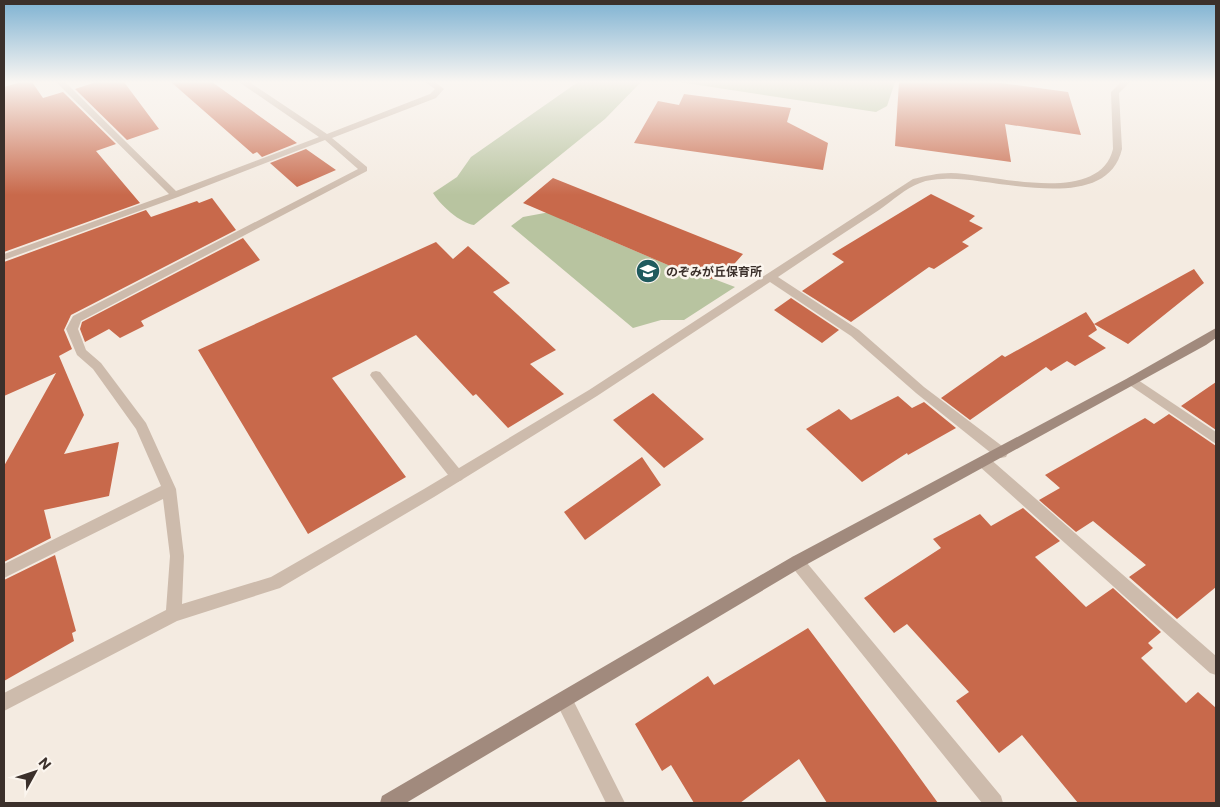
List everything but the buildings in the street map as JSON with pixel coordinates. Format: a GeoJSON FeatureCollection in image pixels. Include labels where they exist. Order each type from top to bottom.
{"type":"FeatureCollection","features":[{"type":"Feature","properties":{"kind":"street"},"geometry":{"type":"LineString","coordinates":[[98,120],[175,195]]}},
{"type":"Feature","properties":{"kind":"street"},"geometry":{"type":"LineString","coordinates":[[174,614],[177,556],[170,489],[141,427],[96,366],[81,352],[72,329],[77,318],[312,198],[364,169],[327,138],[299,120]]}},
{"type":"Feature","properties":{"kind":"street"},"geometry":{"type":"LineString","coordinates":[[4,257],[373,120]]}},
{"type":"Feature","properties":{"kind":"street"},"geometry":{"type":"LineString","coordinates":[[4,702],[174,614],[275,582],[593,394],[916,181],[952,176],[1039,187],[1064,186],[1099,176],[1115,159],[1118,150],[1115,120]]}},
{"type":"Feature","properties":{"kind":"street"},"geometry":{"type":"LineString","coordinates":[[771,277],[855,333],[920,390],[1001,453]]}},
{"type":"Feature","properties":{"kind":"street"},"geometry":{"type":"LineString","coordinates":[[389,803],[797,562],[1001,453],[1202,342],[1216,332]]}},
{"type":"Feature","properties":{"kind":"street"},"geometry":{"type":"LineString","coordinates":[[376,375],[457,476]]}},
{"type":"Feature","properties":{"kind":"street"},"geometry":{"type":"LineString","coordinates":[[1132,380],[1216,439]]}},
{"type":"Feature","properties":{"kind":"street"},"geometry":{"type":"LineString","coordinates":[[984,462],[1216,667]]}},
{"type":"Feature","properties":{"kind":"street"},"geometry":{"type":"LineString","coordinates":[[4,571],[170,489]]}},
{"type":"Feature","properties":{"kind":"street"},"geometry":{"type":"LineString","coordinates":[[797,562],[994,803]]}},
{"type":"Feature","properties":{"kind":"street"},"geometry":{"type":"LineString","coordinates":[[564,700],[616,803]]}},
{"type":"Feature","properties":{"kind":"green space"},"geometry":{"type":"Polygon","coordinates":[[[524,120],[604,120],[474,225],[463,221],[451,213],[433,193],[457,177],[471,157],[524,120]]]}},
{"type":"Feature","properties":{"kind":"green space"},"geometry":{"type":"Polygon","coordinates":[[[550,212],[563,220],[689,274],[693,271],[735,287],[684,320],[661,320],[633,328],[511,226],[523,217],[550,212]]]}},
{"type":"Feature","properties":{"kind":"place","name":"のぞみが丘保育所"},"geometry":{"type":"Point","coordinates":[648,271]}}]}
